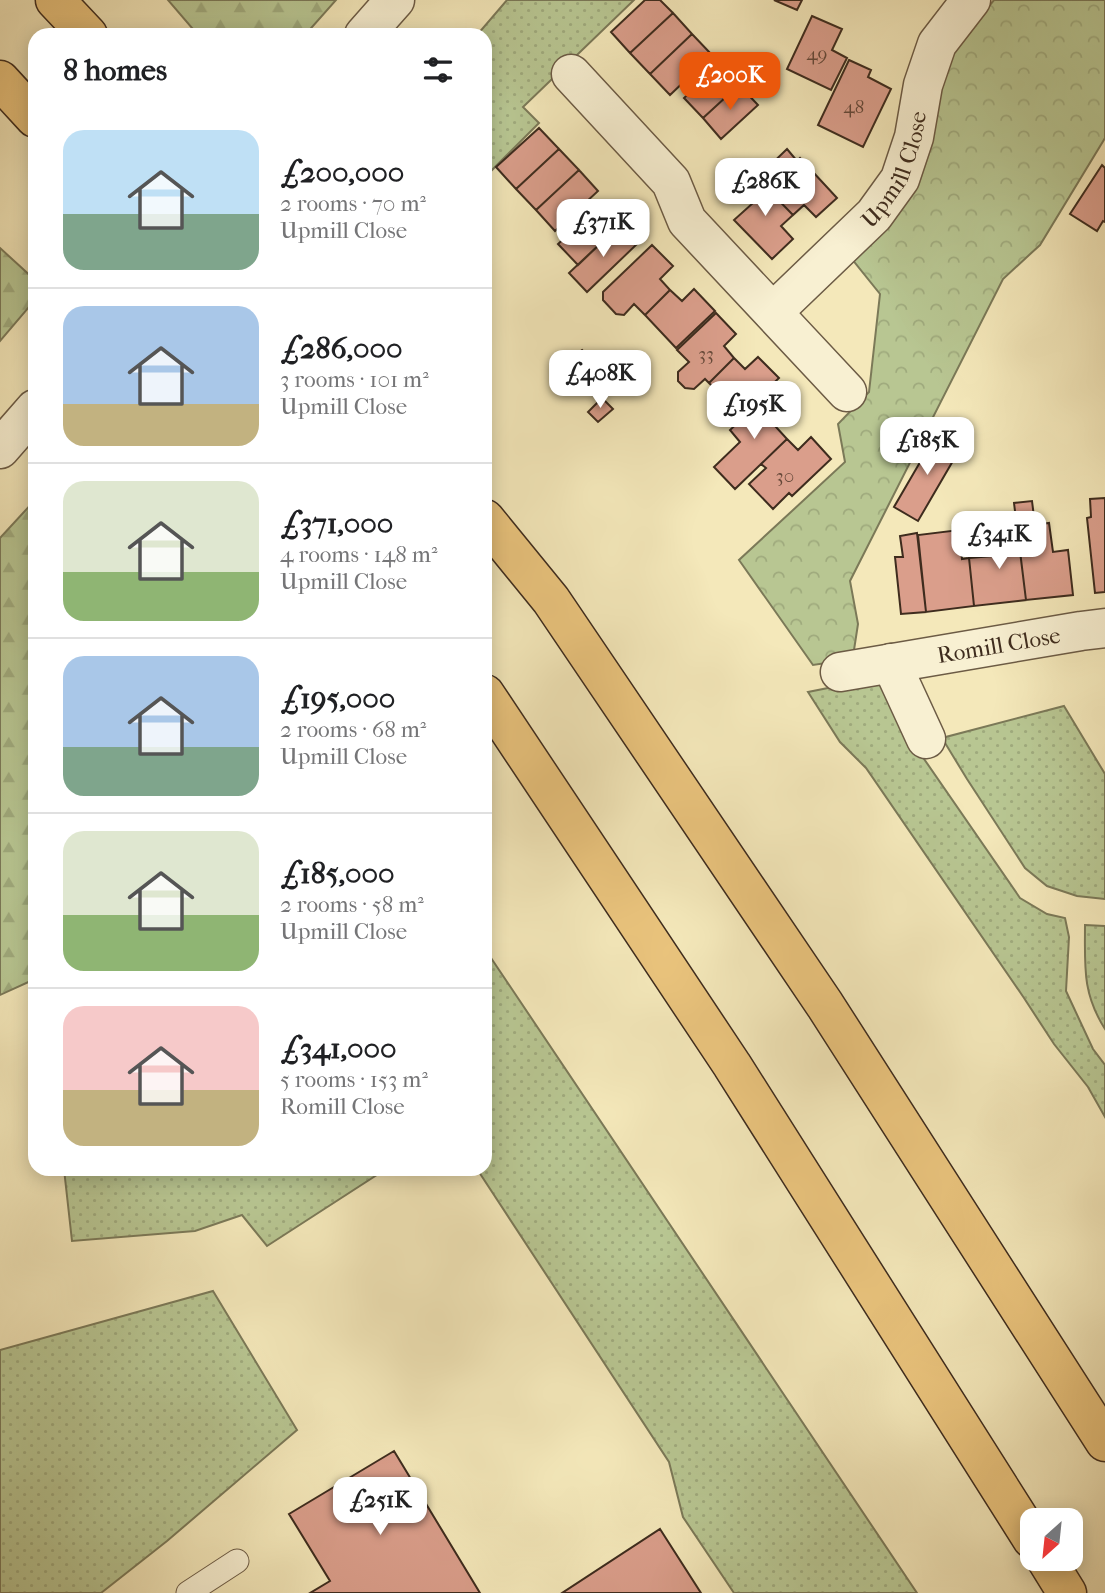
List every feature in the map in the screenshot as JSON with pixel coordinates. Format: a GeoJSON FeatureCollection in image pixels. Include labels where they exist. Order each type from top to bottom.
{"type":"FeatureCollection","features":[{"type":"Feature","properties":{"kind":"highway"},"geometry":{"type":"LineString","coordinates":[[55,0],[81,28]]}},
{"type":"Feature","properties":{"kind":"highway"},"geometry":{"type":"LineString","coordinates":[[0,80],[28,110]]}},
{"type":"Feature","properties":{"kind":"highway"},"geometry":{"type":"LineString","coordinates":[[492,528],[551,600],[825,1005],[1105,1442]]}},
{"type":"Feature","properties":{"kind":"highway"},"geometry":{"type":"LineString","coordinates":[[492,705],[732,1065],[1020,1520]]}},
{"type":"Feature","properties":{"kind":"highway"},"geometry":{"type":"LineString","coordinates":[[1054,1572],[1067,1593]]}},
{"type":"Feature","properties":{"kind":"street"},"geometry":{"type":"LineString","coordinates":[[370,28],[395,0]]}},
{"type":"Feature","properties":{"kind":"street","name":"Upmill Close"},"geometry":{"type":"LineString","coordinates":[[773,312],[874,215],[900,179],[914,137],[923,85],[937,44],[971,0]]}},
{"type":"Feature","properties":{"kind":"street"},"geometry":{"type":"LineString","coordinates":[[572,74],[671,182],[687,221],[846,392]]}},
{"type":"Feature","properties":{"kind":"street"},"geometry":{"type":"LineString","coordinates":[[0,449],[28,417]]}},
{"type":"Feature","properties":{"kind":"street","name":"Romill Close"},"geometry":{"type":"LineString","coordinates":[[840,672],[1105,628]]}},
{"type":"Feature","properties":{"kind":"street"},"geometry":{"type":"LineString","coordinates":[[891,663],[926,739]]}},
{"type":"Feature","properties":{"kind":"lane"},"geometry":{"type":"LineString","coordinates":[[188,1593],[237,1561]]}},
{"type":"Feature","properties":{"kind":"green space"},"geometry":{"type":"Polygon","coordinates":[[[168,0],[336,0],[311,28],[192,28],[168,0]]]}},
{"type":"Feature","properties":{"kind":"green space"},"geometry":{"type":"Polygon","coordinates":[[[507,0],[634,0],[523,107],[539,123],[492,170],[492,28],[483,28],[507,0]]]}},
{"type":"Feature","properties":{"kind":"green space"},"geometry":{"type":"Polygon","coordinates":[[[994,0],[1105,0],[1105,138],[1040,245],[1003,279],[850,581],[858,624],[854,650],[846,660],[813,665],[739,560],[845,462],[838,424],[869,392],[880,294],[852,259],[949,55],[994,0]]]}},
{"type":"Feature","properties":{"kind":"green space"},"geometry":{"type":"Polygon","coordinates":[[[0,248],[28,274],[28,308],[0,341],[0,248]]]}},
{"type":"Feature","properties":{"kind":"green space"},"geometry":{"type":"Polygon","coordinates":[[[28,508],[28,982],[0,995],[0,538],[28,508]]]}},
{"type":"Feature","properties":{"kind":"green space"},"geometry":{"type":"Polygon","coordinates":[[[874,681],[887,686],[922,756],[1020,898],[1047,914],[1065,918],[1069,937],[1066,991],[1093,1049],[1105,1065],[1105,1117],[1088,1087],[1054,1044],[866,768],[840,742],[808,692],[874,681]]]}},
{"type":"Feature","properties":{"kind":"green space"},"geometry":{"type":"Polygon","coordinates":[[[1064,706],[1105,774],[1105,899],[1077,896],[1047,886],[1025,868],[942,738],[1064,706]]]}},
{"type":"Feature","properties":{"kind":"green space"},"geometry":{"type":"Polygon","coordinates":[[[1085,925],[1105,926],[1105,1029],[1092,1003],[1086,979],[1085,925]]]}},
{"type":"Feature","properties":{"kind":"green space"},"geometry":{"type":"Polygon","coordinates":[[[492,959],[917,1593],[734,1593],[683,1517],[669,1462],[482,1176],[492,1176],[492,959]]]}},
{"type":"Feature","properties":{"kind":"green space"},"geometry":{"type":"Polygon","coordinates":[[[65,1176],[375,1176],[267,1246],[242,1215],[195,1231],[72,1241],[65,1176]]]}},
{"type":"Feature","properties":{"kind":"green space"},"geometry":{"type":"Polygon","coordinates":[[[213,1291],[297,1430],[167,1541],[101,1593],[0,1593],[0,1350],[213,1291]]]}},
{"type":"Feature","properties":{"kind":"building"},"geometry":{"type":"Polygon","coordinates":[[[645,0],[660,0],[673,13],[630,53],[611,32],[645,0]]]}},
{"type":"Feature","properties":{"kind":"building"},"geometry":{"type":"Polygon","coordinates":[[[774,0],[802,0],[797,10],[774,0]]]}},
{"type":"Feature","properties":{"kind":"building"},"geometry":{"type":"Polygon","coordinates":[[[673,13],[692,34],[650,74],[630,53],[673,13]]]}},
{"type":"Feature","properties":{"kind":"building"},"geometry":{"type":"Polygon","coordinates":[[[812,16],[842,29],[832,50],[847,58],[831,90],[787,69],[812,16]]]}},
{"type":"Feature","properties":{"kind":"building"},"geometry":{"type":"Polygon","coordinates":[[[692,34],[712,55],[670,95],[650,74],[692,34]]]}},
{"type":"Feature","properties":{"kind":"building"},"geometry":{"type":"Polygon","coordinates":[[[849,60],[871,70],[868,77],[891,89],[863,147],[818,125],[849,60]]]}},
{"type":"Feature","properties":{"kind":"building"},"geometry":{"type":"Polygon","coordinates":[[[721,64],[739,85],[703,118],[684,98],[721,64]]]}},
{"type":"Feature","properties":{"kind":"building"},"geometry":{"type":"Polygon","coordinates":[[[739,85],[758,105],[721,139],[703,118],[739,85]]]}},
{"type":"Feature","properties":{"kind":"building"},"geometry":{"type":"Polygon","coordinates":[[[539,128],[559,149],[516,189],[496,167],[539,128]]]}},
{"type":"Feature","properties":{"kind":"building"},"geometry":{"type":"Polygon","coordinates":[[[559,149],[579,170],[536,210],[516,189],[559,149]]]}},
{"type":"Feature","properties":{"kind":"building"},"geometry":{"type":"Polygon","coordinates":[[[787,149],[797,161],[800,158],[837,198],[816,217],[804,205],[793,215],[757,178],[787,149]]]}},
{"type":"Feature","properties":{"kind":"building"},"geometry":{"type":"Polygon","coordinates":[[[1102,165],[1105,168],[1105,222],[1103,221],[1097,231],[1070,214],[1102,165]]]}},
{"type":"Feature","properties":{"kind":"building"},"geometry":{"type":"Polygon","coordinates":[[[579,170],[598,191],[555,231],[536,210],[579,170]]]}},
{"type":"Feature","properties":{"kind":"building"},"geometry":{"type":"Polygon","coordinates":[[[750,178],[757,178],[793,215],[781,226],[793,239],[772,259],[734,220],[753,203],[741,191],[750,178]]]}},
{"type":"Feature","properties":{"kind":"building"},"geometry":{"type":"Polygon","coordinates":[[[601,205],[620,225],[578,265],[558,244],[601,205]]]}},
{"type":"Feature","properties":{"kind":"building"},"geometry":{"type":"Polygon","coordinates":[[[620,225],[637,244],[587,292],[569,273],[620,225]]]}},
{"type":"Feature","properties":{"kind":"building"},"geometry":{"type":"Polygon","coordinates":[[[652,245],[673,266],[660,279],[670,290],[645,315],[634,304],[624,315],[616,314],[603,300],[603,292],[652,245]]]}},
{"type":"Feature","properties":{"kind":"building"},"geometry":{"type":"Polygon","coordinates":[[[694,289],[715,311],[676,348],[645,315],[670,290],[682,301],[694,289]]]}},
{"type":"Feature","properties":{"kind":"building"},"geometry":{"type":"Polygon","coordinates":[[[716,313],[736,334],[724,346],[734,358],[709,383],[705,379],[694,389],[685,388],[678,381],[678,372],[689,362],[677,350],[716,313]]]}},
{"type":"Feature","properties":{"kind":"building"},"geometry":{"type":"Polygon","coordinates":[[[582,350],[590,359],[577,371],[568,361],[582,350]]]}},
{"type":"Feature","properties":{"kind":"building"},"geometry":{"type":"Polygon","coordinates":[[[758,357],[779,378],[740,415],[709,383],[734,358],[745,369],[758,357]]]}},
{"type":"Feature","properties":{"kind":"building"},"geometry":{"type":"Polygon","coordinates":[[[769,394],[789,415],[776,427],[787,439],[735,489],[714,467],[740,442],[730,430],[769,394]]]}},
{"type":"Feature","properties":{"kind":"building"},"geometry":{"type":"Polygon","coordinates":[[[602,398],[613,409],[598,422],[588,412],[602,398]]]}},
{"type":"Feature","properties":{"kind":"building"},"geometry":{"type":"Polygon","coordinates":[[[937,433],[961,447],[918,521],[894,507],[937,433]]]}},
{"type":"Feature","properties":{"kind":"building"},"geometry":{"type":"Polygon","coordinates":[[[811,437],[831,459],[792,496],[789,493],[773,509],[749,484],[766,468],[761,464],[787,439],[798,450],[811,437]]]}},
{"type":"Feature","properties":{"kind":"building"},"geometry":{"type":"Polygon","coordinates":[[[1105,498],[1105,592],[1095,593],[1087,518],[1091,517],[1090,499],[1105,498]]]}},
{"type":"Feature","properties":{"kind":"building"},"geometry":{"type":"Polygon","coordinates":[[[1032,501],[1035,525],[1049,523],[1053,552],[1068,550],[1073,595],[1026,600],[1014,503],[1032,501]]]}},
{"type":"Feature","properties":{"kind":"building"},"geometry":{"type":"Polygon","coordinates":[[[1017,526],[1026,600],[974,606],[969,558],[992,556],[990,538],[998,538],[997,529],[1017,526]]]}},
{"type":"Feature","properties":{"kind":"building"},"geometry":{"type":"Polygon","coordinates":[[[959,530],[962,559],[969,558],[974,606],[926,612],[918,535],[959,530]]]}},
{"type":"Feature","properties":{"kind":"building"},"geometry":{"type":"Polygon","coordinates":[[[917,533],[926,612],[901,614],[895,557],[903,557],[900,536],[917,533]]]}},
{"type":"Feature","properties":{"kind":"building"},"geometry":{"type":"Polygon","coordinates":[[[394,1451],[480,1593],[310,1593],[330,1581],[289,1514],[394,1451]]]}},
{"type":"Feature","properties":{"kind":"building"},"geometry":{"type":"Polygon","coordinates":[[[660,1529],[701,1593],[562,1593],[660,1529]]]}}]}
